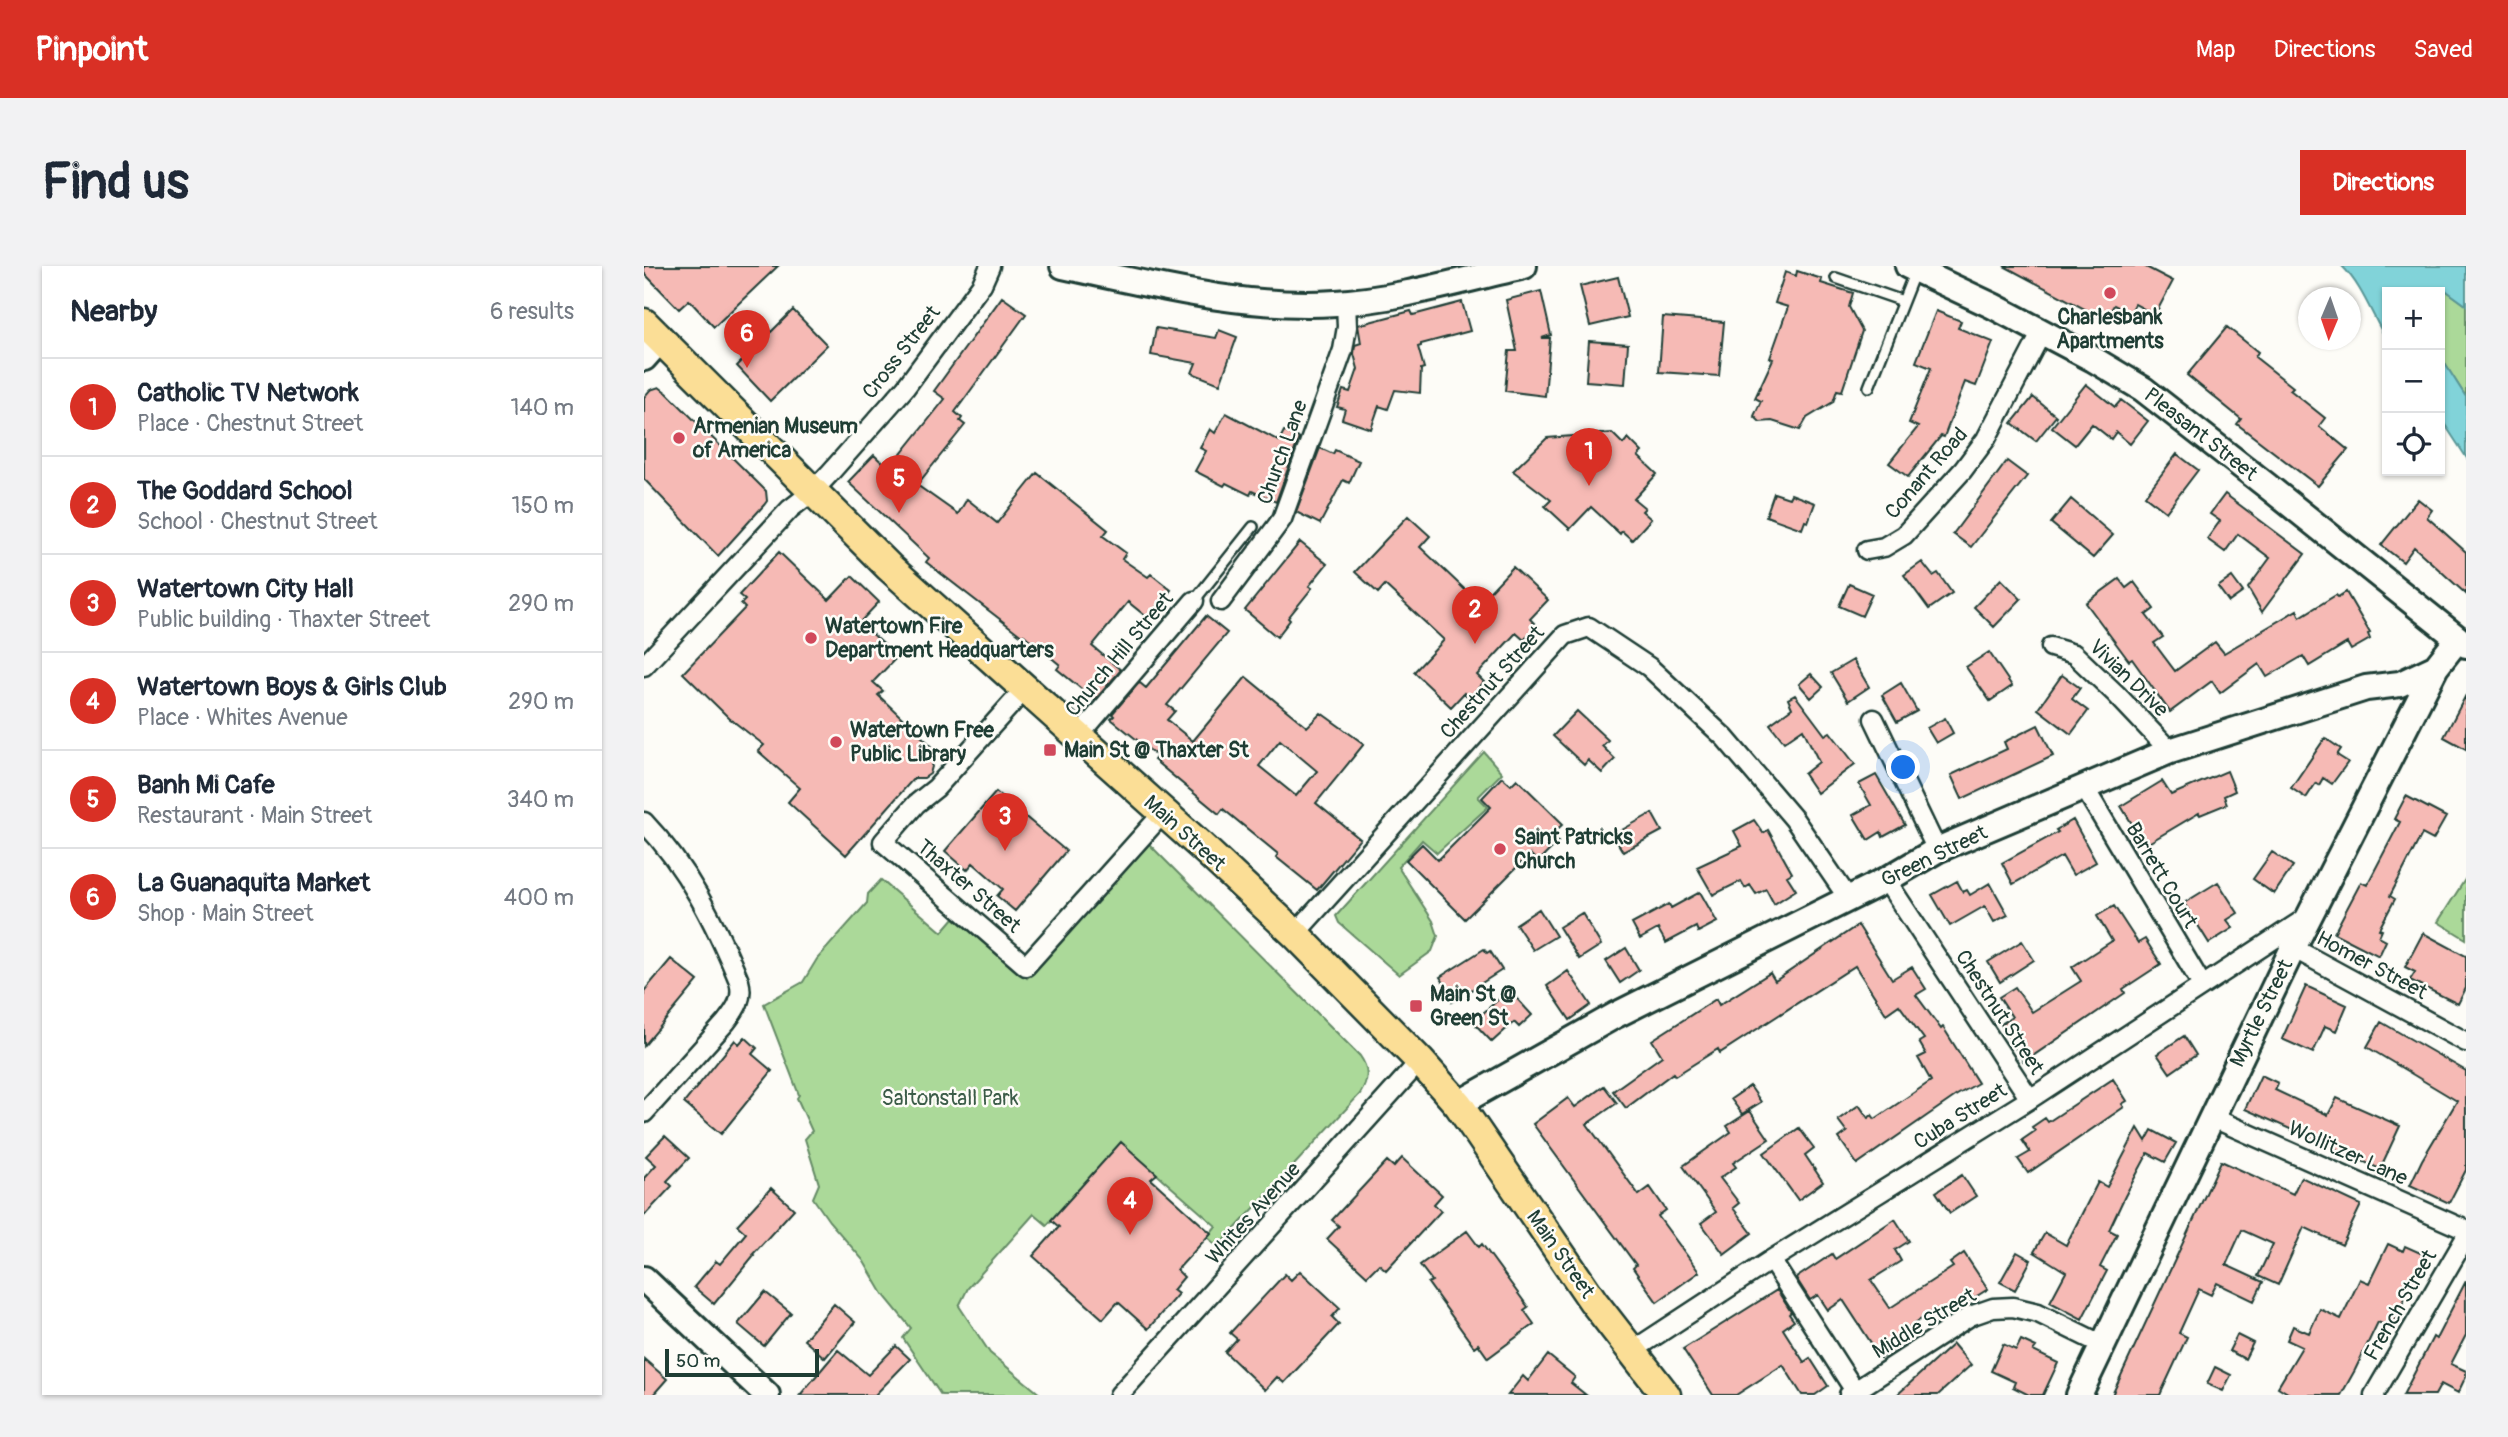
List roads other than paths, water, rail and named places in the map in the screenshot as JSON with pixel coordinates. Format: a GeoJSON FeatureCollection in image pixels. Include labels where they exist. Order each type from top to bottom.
{"type":"FeatureCollection","features":[{"type":"Feature","properties":{"kind":"main road","name":"Main Street"},"geometry":{"type":"LineString","coordinates":[[649,340],[916,593],[1164,813],[1295,934],[1420,1061],[1458,1104],[1579,1281],[1667,1395]]}},
{"type":"Feature","properties":{"kind":"street","name":"Cross Street"},"geometry":{"type":"LineString","coordinates":[[644,666],[783,517],[812,492],[911,381],[982,284],[990,266]]}},
{"type":"Feature","properties":{"kind":"street"},"geometry":{"type":"LineString","coordinates":[[1063,266],[1224,298],[1277,303],[1346,302],[1415,291],[1524,266]]}},
{"type":"Feature","properties":{"kind":"street","name":"Pleasant Street"},"geometry":{"type":"LineString","coordinates":[[1911,268],[2110,368],[2158,399],[2462,642]]}},
{"type":"Feature","properties":{"kind":"street","name":"Church Lane"},"geometry":{"type":"LineString","coordinates":[[1221,601],[1282,519],[1343,350],[1347,327],[1346,302]]}},
{"type":"Feature","properties":{"kind":"street","name":"Conant Road"},"geometry":{"type":"LineString","coordinates":[[1867,550],[1884,547],[1904,535],[1963,470],[1993,426],[2042,332]]}},
{"type":"Feature","properties":{"kind":"street","name":"Church Hill Street"},"geometry":{"type":"LineString","coordinates":[[1078,737],[1194,601]]}},
{"type":"Feature","properties":{"kind":"street","name":"Chestnut Street"},"geometry":{"type":"LineString","coordinates":[[1295,934],[1565,635],[1589,627],[1649,667],[1725,738],[1794,819],[1848,898]]}},
{"type":"Feature","properties":{"kind":"street","name":"Myrtle Street"},"geometry":{"type":"LineString","coordinates":[[2079,1395],[2309,916],[2436,667],[2462,642]]}},
{"type":"Feature","properties":{"kind":"street","name":"Vivian Drive"},"geometry":{"type":"LineString","coordinates":[[2051,647],[2074,654],[2170,751]]}},
{"type":"Feature","properties":{"kind":"street","name":"Green Street"},"geometry":{"type":"LineString","coordinates":[[1458,1104],[1616,1015],[1886,880],[1937,850],[2170,751],[2366,688],[2400,684],[2436,667]]}},
{"type":"Feature","properties":{"kind":"street","name":"Thaxter Street"},"geometry":{"type":"LineString","coordinates":[[1024,690],[936,788],[916,804],[883,842],[1026,966],[1164,813]]}},
{"type":"Feature","properties":{"kind":"street"},"geometry":{"type":"LineString","coordinates":[[1874,719],[1937,850]]}},
{"type":"Feature","properties":{"kind":"street","name":"Barrett Court"},"geometry":{"type":"LineString","coordinates":[[2084,787],[2202,985]]}},
{"type":"Feature","properties":{"kind":"street"},"geometry":{"type":"LineString","coordinates":[[644,822],[678,864],[705,905],[739,981],[741,994],[737,1006],[726,1022],[644,1113]]}},
{"type":"Feature","properties":{"kind":"street","name":"Chestnut Street"},"geometry":{"type":"LineString","coordinates":[[1886,880],[2030,1099]]}},
{"type":"Feature","properties":{"kind":"street","name":"Cuba Street"},"geometry":{"type":"LineString","coordinates":[[1632,1351],[2030,1099],[2309,916]]}},
{"type":"Feature","properties":{"kind":"street","name":"Homer Street"},"geometry":{"type":"LineString","coordinates":[[2293,948],[2466,1042]]}},
{"type":"Feature","properties":{"kind":"street","name":"Whites Avenue"},"geometry":{"type":"LineString","coordinates":[[1119,1395],[1420,1061]]}},
{"type":"Feature","properties":{"kind":"street","name":"Wollitzer Lane"},"geometry":{"type":"LineString","coordinates":[[2211,1117],[2466,1230]]}},
{"type":"Feature","properties":{"kind":"street","name":"French Street"},"geometry":{"type":"LineString","coordinates":[[2374,1395],[2466,1237]]}},
{"type":"Feature","properties":{"kind":"street"},"geometry":{"type":"LineString","coordinates":[[1771,1261],[1852,1393]]}},
{"type":"Feature","properties":{"kind":"street"},"geometry":{"type":"LineString","coordinates":[[644,1279],[768,1395]]}},
{"type":"Feature","properties":{"kind":"street","name":"Middle Street"},"geometry":{"type":"LineString","coordinates":[[1852,1393],[1970,1316],[1993,1308],[2013,1307],[2038,1313],[2102,1345]]}},
{"type":"Feature","properties":{"kind":"lane"},"geometry":{"type":"LineString","coordinates":[[1869,387],[1903,301],[1911,268]]}},
{"type":"Feature","properties":{"kind":"lane"},"geometry":{"type":"LineString","coordinates":[[1836,278],[1903,301]]}},
{"type":"Feature","properties":{"kind":"lane"},"geometry":{"type":"LineString","coordinates":[[1194,601],[1253,527]]}},
{"type":"Feature","properties":{"kind":"water"},"geometry":{"type":"Polygon","coordinates":[[[2342,266],[2466,266],[2466,305],[2445,287],[2382,287],[2382,330],[2361,287],[2342,266]]]}},
{"type":"Feature","properties":{"kind":"water"},"geometry":{"type":"Polygon","coordinates":[[[2445,364],[2466,397],[2466,457],[2445,425],[2445,364]]]}},
{"type":"Feature","properties":{"kind":"place","name":"Charlesbank Apartments"},"geometry":{"type":"Point","coordinates":[2110,293]}},
{"type":"Feature","properties":{"kind":"place","name":"La Guanaquita Market"},"geometry":{"type":"Point","coordinates":[747,368]}},
{"type":"Feature","properties":{"kind":"place","name":"Armenian Museum of America"},"geometry":{"type":"Point","coordinates":[679,438]}},
{"type":"Feature","properties":{"kind":"place","name":"Catholic TV Network"},"geometry":{"type":"Point","coordinates":[1589,486]}},
{"type":"Feature","properties":{"kind":"place","name":"Banh Mi Cafe"},"geometry":{"type":"Point","coordinates":[899,513]}},
{"type":"Feature","properties":{"kind":"place","name":"Watertown Fire Department Headquarters"},"geometry":{"type":"Point","coordinates":[811,638]}},
{"type":"Feature","properties":{"kind":"place","name":"The Goddard School"},"geometry":{"type":"Point","coordinates":[1475,644]}},
{"type":"Feature","properties":{"kind":"place","name":"Watertown Free Public Library"},"geometry":{"type":"Point","coordinates":[836,742]}},
{"type":"Feature","properties":{"kind":"place","name":"Main St @ Thaxter St"},"geometry":{"type":"Point","coordinates":[1050,750]}},
{"type":"Feature","properties":{"kind":"place","name":"Saint Patricks Church"},"geometry":{"type":"Point","coordinates":[1500,849]}},
{"type":"Feature","properties":{"kind":"place","name":"Watertown City Hall"},"geometry":{"type":"Point","coordinates":[1005,851]}},
{"type":"Feature","properties":{"kind":"place","name":"Main St @ Green St"},"geometry":{"type":"Point","coordinates":[1416,1006]}},
{"type":"Feature","properties":{"kind":"place","name":"Watertown Boys & Girls Club"},"geometry":{"type":"Point","coordinates":[1130,1235]}},
{"type":"Feature","properties":{"kind":"park label","name":"Saltonstall Park"},"geometry":{"type":"Point","coordinates":[950,1098]}}]}
